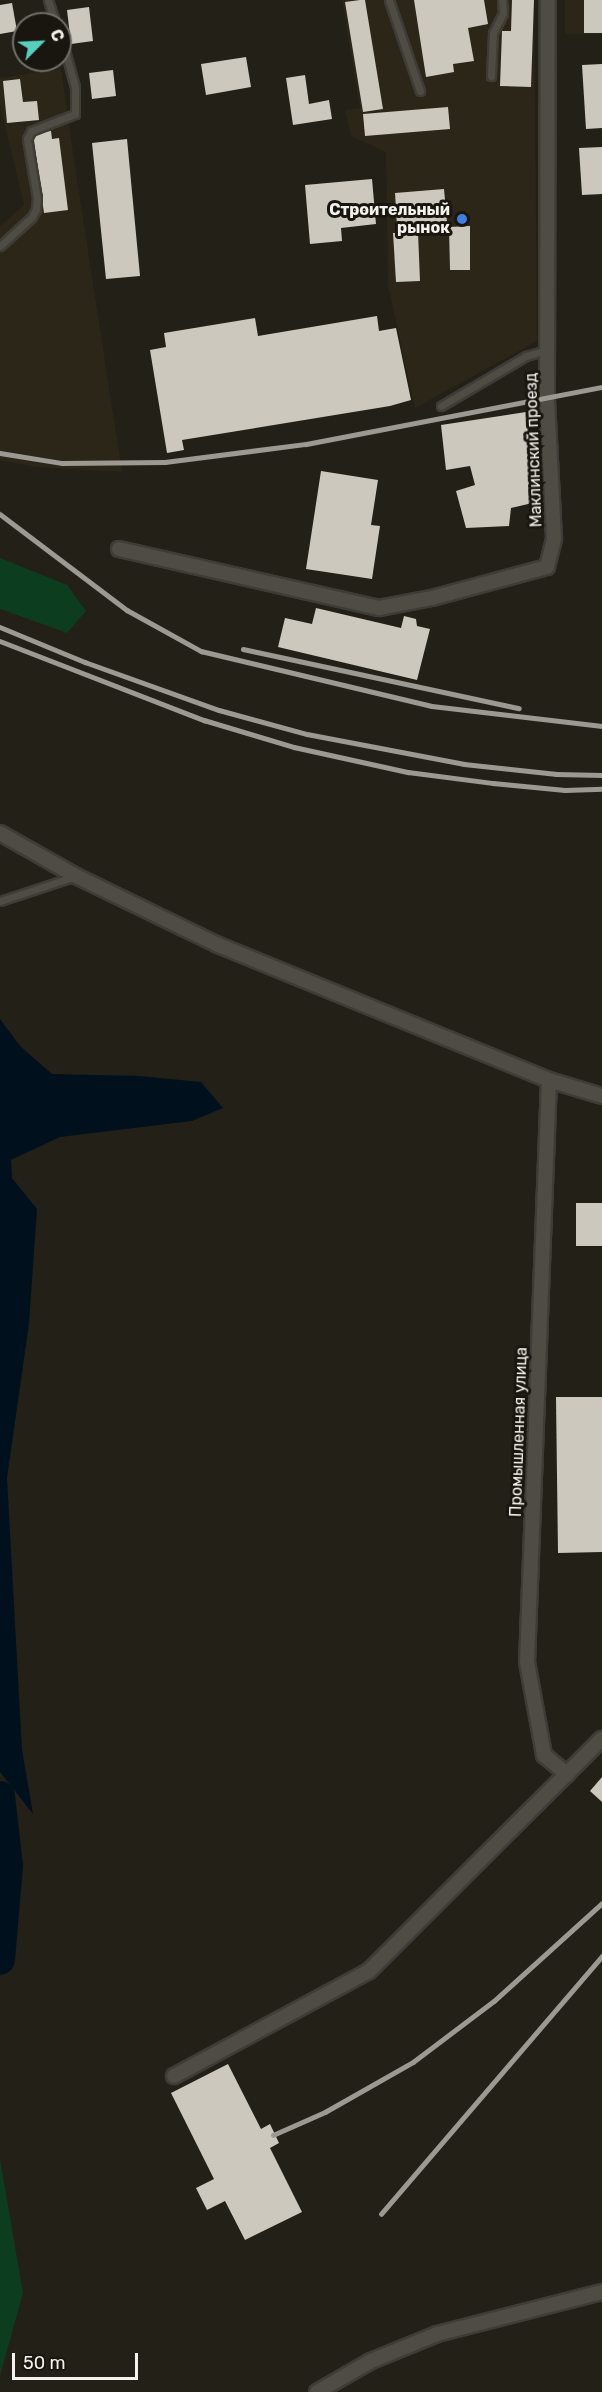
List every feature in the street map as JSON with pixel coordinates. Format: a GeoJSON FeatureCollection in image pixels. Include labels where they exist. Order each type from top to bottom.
{"type":"FeatureCollection","features":[{"type":"Feature","properties":{"kind":"street","name":"Маклинский проезд"},"geometry":{"type":"LineString","coordinates":[[119,549],[379,608],[432,598],[547,567],[554,538],[548,350],[548,0]]}},
{"type":"Feature","properties":{"kind":"street"},"geometry":{"type":"LineString","coordinates":[[0,833],[76,876],[218,945],[549,1080],[602,1096]]}},
{"type":"Feature","properties":{"kind":"street","name":"Промышленная улица"},"geometry":{"type":"LineString","coordinates":[[549,1080],[527,1662],[544,1755],[567,1774]]}},
{"type":"Feature","properties":{"kind":"street"},"geometry":{"type":"LineString","coordinates":[[174,2076],[369,1971],[602,1739]]}},
{"type":"Feature","properties":{"kind":"street"},"geometry":{"type":"LineString","coordinates":[[317,2392],[371,2361],[437,2334],[602,2292]]}},
{"type":"Feature","properties":{"kind":"lane"},"geometry":{"type":"LineString","coordinates":[[389,0],[420,91]]}},
{"type":"Feature","properties":{"kind":"lane"},"geometry":{"type":"LineString","coordinates":[[491,76],[492,33],[503,13],[502,0]]}},
{"type":"Feature","properties":{"kind":"lane"},"geometry":{"type":"LineString","coordinates":[[0,246],[32,217],[36,209],[37,198],[27,139],[31,131],[75,114],[75,87],[71,72]]}},
{"type":"Feature","properties":{"kind":"lane"},"geometry":{"type":"LineString","coordinates":[[441,406],[526,356],[548,350]]}},
{"type":"Feature","properties":{"kind":"lane"},"geometry":{"type":"LineString","coordinates":[[0,901],[76,876]]}},
{"type":"Feature","properties":{"kind":"shaded area","name":"Строительный рынок"},"geometry":{"type":"Polygon","coordinates":[[[342,0],[534,0],[537,341],[415,408],[388,285],[386,152],[351,136],[345,110],[360,108],[342,0]]]}},
{"type":"Feature","properties":{"kind":"shaded area"},"geometry":{"type":"Polygon","coordinates":[[[565,0],[602,0],[602,34],[565,34],[565,0]]]}},
{"type":"Feature","properties":{"kind":"shaded area"},"geometry":{"type":"Polygon","coordinates":[[[41,72],[61,72],[122,472],[35,467],[0,460],[0,226],[24,205],[0,105],[0,78],[41,72]]]}},
{"type":"Feature","properties":{"kind":"green space"},"geometry":{"type":"Polygon","coordinates":[[[0,558],[67,585],[86,611],[67,633],[0,609],[0,558]]]}},
{"type":"Feature","properties":{"kind":"green space"},"geometry":{"type":"Polygon","coordinates":[[[0,2159],[23,2293],[0,2376],[0,2159]]]}},
{"type":"Feature","properties":{"kind":"water"},"geometry":{"type":"Polygon","coordinates":[[[0,1019],[20,1046],[52,1074],[139,1076],[201,1082],[223,1108],[192,1121],[60,1137],[11,1160],[12,1178],[37,1209],[29,1324],[7,1478],[22,1750],[33,1814],[0,1772],[0,1019]]]}},
{"type":"Feature","properties":{"kind":"building"},"geometry":{"type":"Polygon","coordinates":[[[365,0],[383,109],[363,112],[345,2],[365,0]]]}},
{"type":"Feature","properties":{"kind":"building"},"geometry":{"type":"Polygon","coordinates":[[[414,0],[484,0],[488,24],[468,28],[474,61],[453,64],[454,72],[426,77],[414,0]]]}},
{"type":"Feature","properties":{"kind":"building"},"geometry":{"type":"Polygon","coordinates":[[[512,0],[534,0],[531,87],[500,86],[502,31],[511,31],[512,0]]]}},
{"type":"Feature","properties":{"kind":"building"},"geometry":{"type":"Polygon","coordinates":[[[584,0],[602,0],[602,33],[584,33],[584,0]]]}},
{"type":"Feature","properties":{"kind":"building"},"geometry":{"type":"Polygon","coordinates":[[[12,3],[12,32],[0,34],[0,5],[12,3]]]}},
{"type":"Feature","properties":{"kind":"building"},"geometry":{"type":"Polygon","coordinates":[[[89,7],[93,41],[72,44],[72,12],[67,10],[89,7]]]}},
{"type":"Feature","properties":{"kind":"building"},"geometry":{"type":"Polygon","coordinates":[[[246,57],[251,87],[206,95],[201,64],[246,57]]]}},
{"type":"Feature","properties":{"kind":"building"},"geometry":{"type":"Polygon","coordinates":[[[602,64],[602,128],[586,129],[582,65],[602,64]]]}},
{"type":"Feature","properties":{"kind":"building"},"geometry":{"type":"Polygon","coordinates":[[[113,70],[116,96],[92,99],[89,73],[113,70]]]}},
{"type":"Feature","properties":{"kind":"building"},"geometry":{"type":"Polygon","coordinates":[[[305,75],[309,104],[329,100],[332,119],[293,125],[286,78],[305,75]]]}},
{"type":"Feature","properties":{"kind":"building"},"geometry":{"type":"Polygon","coordinates":[[[20,79],[23,102],[37,101],[39,120],[7,123],[3,81],[20,79]]]}},
{"type":"Feature","properties":{"kind":"building"},"geometry":{"type":"Polygon","coordinates":[[[448,107],[450,129],[365,136],[363,114],[448,107]]]}},
{"type":"Feature","properties":{"kind":"building"},"geometry":{"type":"Polygon","coordinates":[[[51,131],[52,139],[59,138],[68,210],[44,213],[33,133],[51,131]]]}},
{"type":"Feature","properties":{"kind":"building"},"geometry":{"type":"Polygon","coordinates":[[[127,139],[140,276],[106,279],[92,143],[127,139]]]}},
{"type":"Feature","properties":{"kind":"building"},"geometry":{"type":"Polygon","coordinates":[[[602,147],[602,194],[582,195],[579,148],[602,147]]]}},
{"type":"Feature","properties":{"kind":"building"},"geometry":{"type":"Polygon","coordinates":[[[372,179],[376,224],[341,228],[342,241],[310,244],[305,185],[372,179]]]}},
{"type":"Feature","properties":{"kind":"building"},"geometry":{"type":"Polygon","coordinates":[[[444,189],[447,222],[397,226],[395,193],[444,189]]]}},
{"type":"Feature","properties":{"kind":"building"},"geometry":{"type":"Polygon","coordinates":[[[470,226],[470,270],[450,270],[449,227],[470,226]]]}},
{"type":"Feature","properties":{"kind":"building"},"geometry":{"type":"Polygon","coordinates":[[[418,232],[420,281],[396,282],[393,233],[418,232]]]}},
{"type":"Feature","properties":{"kind":"building"},"geometry":{"type":"Polygon","coordinates":[[[377,316],[379,331],[396,328],[411,400],[390,406],[182,440],[184,450],[167,453],[150,350],[166,347],[164,333],[255,318],[258,336],[377,316]]]}},
{"type":"Feature","properties":{"kind":"building"},"geometry":{"type":"Polygon","coordinates":[[[526,412],[541,501],[511,508],[509,526],[466,528],[456,491],[475,485],[470,466],[446,470],[441,425],[526,412]]]}},
{"type":"Feature","properties":{"kind":"building"},"geometry":{"type":"Polygon","coordinates":[[[321,471],[378,480],[371,525],[380,526],[372,579],[306,569],[321,471]]]}},
{"type":"Feature","properties":{"kind":"building"},"geometry":{"type":"Polygon","coordinates":[[[316,608],[401,628],[404,616],[416,619],[417,626],[430,629],[417,680],[278,647],[285,618],[312,624],[316,608]]]}},
{"type":"Feature","properties":{"kind":"building"},"geometry":{"type":"Polygon","coordinates":[[[576,1203],[602,1203],[602,1246],[576,1246],[576,1203]]]}},
{"type":"Feature","properties":{"kind":"building"},"geometry":{"type":"Polygon","coordinates":[[[556,1397],[602,1397],[602,1552],[558,1553],[556,1397]]]}},
{"type":"Feature","properties":{"kind":"building"},"geometry":{"type":"Polygon","coordinates":[[[602,1777],[602,1802],[590,1791],[602,1777]]]}},
{"type":"Feature","properties":{"kind":"building"},"geometry":{"type":"Polygon","coordinates":[[[228,2064],[261,2129],[270,2124],[279,2143],[270,2148],[302,2212],[245,2240],[225,2201],[207,2210],[196,2188],[214,2179],[171,2093],[228,2064]]]}},
{"type":"Feature","properties":{"kind":"waterway"},"geometry":{"type":"LineString","coordinates":[[0,1796],[8,1866],[0,1960]]}},
{"type":"Feature","properties":{"kind":"railway"},"geometry":{"type":"LineString","coordinates":[[0,453],[62,463],[165,462],[306,444],[602,387]]}},
{"type":"Feature","properties":{"kind":"railway"},"geometry":{"type":"LineString","coordinates":[[0,514],[127,610],[201,651],[432,706],[602,726]]}},
{"type":"Feature","properties":{"kind":"railway"},"geometry":{"type":"LineString","coordinates":[[0,627],[85,662],[219,710],[307,734],[464,764],[556,774],[602,775]]}},
{"type":"Feature","properties":{"kind":"railway"},"geometry":{"type":"LineString","coordinates":[[0,641],[204,720],[294,747],[408,772],[565,790],[602,789]]}},
{"type":"Feature","properties":{"kind":"railway"},"geometry":{"type":"LineString","coordinates":[[243,649],[519,708]]}},
{"type":"Feature","properties":{"kind":"railway"},"geometry":{"type":"LineString","coordinates":[[273,2135],[325,2112],[413,2062],[494,2001],[602,1903]]}},
{"type":"Feature","properties":{"kind":"railway"},"geometry":{"type":"LineString","coordinates":[[381,2214],[602,1956]]}},
{"type":"Feature","properties":{"kind":"place","name":"Строительный рынок"},"geometry":{"type":"Point","coordinates":[462,219]}}]}
